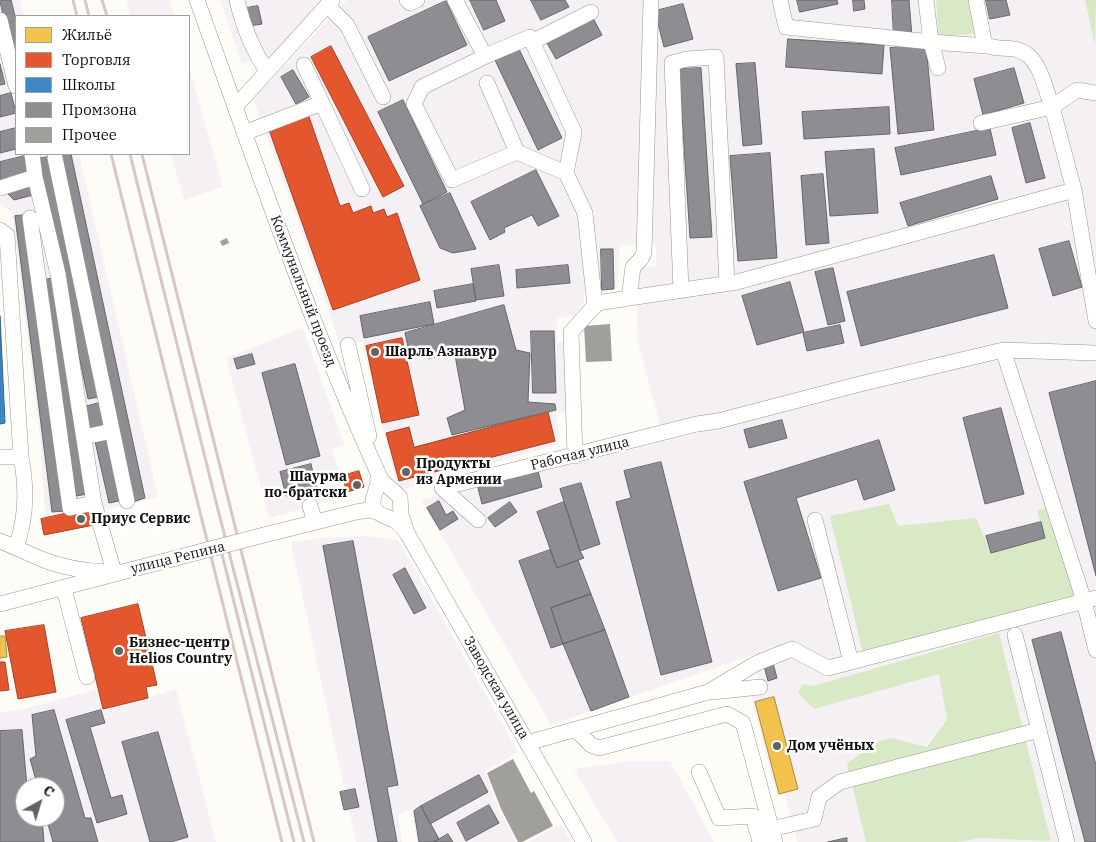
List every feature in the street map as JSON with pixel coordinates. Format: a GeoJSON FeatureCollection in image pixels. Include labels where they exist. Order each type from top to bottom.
{"type":"FeatureCollection","features":[{"type":"Feature","properties":{"kind":"street","name":"Коммунальный проезд"},"geometry":{"type":"LineString","coordinates":[[196,0],[332,370],[382,481],[394,490]]}},
{"type":"Feature","properties":{"kind":"street"},"geometry":{"type":"LineString","coordinates":[[237,0],[244,26],[259,60],[267,71]]}},
{"type":"Feature","properties":{"kind":"street"},"geometry":{"type":"LineString","coordinates":[[407,0],[410,3],[417,0]]}},
{"type":"Feature","properties":{"kind":"street"},"geometry":{"type":"LineString","coordinates":[[455,0],[485,56]]}},
{"type":"Feature","properties":{"kind":"street"},"geometry":{"type":"LineString","coordinates":[[629,298],[633,268],[644,253],[651,0]]}},
{"type":"Feature","properties":{"kind":"street"},"geometry":{"type":"LineString","coordinates":[[780,0],[786,27],[993,48],[1013,48],[1031,57],[1037,66],[1052,107],[1074,190],[1096,321]]}},
{"type":"Feature","properties":{"kind":"street"},"geometry":{"type":"LineString","coordinates":[[926,0],[931,42],[938,68]]}},
{"type":"Feature","properties":{"kind":"street"},"geometry":{"type":"LineString","coordinates":[[976,0],[984,41],[987,46]]}},
{"type":"Feature","properties":{"kind":"street"},"geometry":{"type":"LineString","coordinates":[[235,107],[330,2],[347,25],[383,97]]}},
{"type":"Feature","properties":{"kind":"street"},"geometry":{"type":"LineString","coordinates":[[532,42],[590,12]]}},
{"type":"Feature","properties":{"kind":"street"},"geometry":{"type":"LineString","coordinates":[[0,20],[15,82]]}},
{"type":"Feature","properties":{"kind":"street"},"geometry":{"type":"LineString","coordinates":[[518,152],[452,180],[414,104],[422,87],[485,56],[530,37],[574,132],[566,172],[585,213],[595,306]]}},
{"type":"Feature","properties":{"kind":"street"},"geometry":{"type":"LineString","coordinates":[[682,290],[672,63],[687,59],[716,57],[727,283]]}},
{"type":"Feature","properties":{"kind":"street"},"geometry":{"type":"LineString","coordinates":[[304,65],[362,189]]}},
{"type":"Feature","properties":{"kind":"street"},"geometry":{"type":"LineString","coordinates":[[487,83],[518,152],[566,172]]}},
{"type":"Feature","properties":{"kind":"street"},"geometry":{"type":"LineString","coordinates":[[981,123],[1052,107],[1077,90],[1096,93]]}},
{"type":"Feature","properties":{"kind":"street"},"geometry":{"type":"LineString","coordinates":[[244,132],[322,103]]}},
{"type":"Feature","properties":{"kind":"street"},"geometry":{"type":"LineString","coordinates":[[0,542],[44,560],[74,569],[120,571],[94,503],[58,274],[35,177],[32,155]]}},
{"type":"Feature","properties":{"kind":"street"},"geometry":{"type":"LineString","coordinates":[[55,158],[127,501]]}},
{"type":"Feature","properties":{"kind":"street"},"geometry":{"type":"LineString","coordinates":[[0,188],[35,177]]}},
{"type":"Feature","properties":{"kind":"street"},"geometry":{"type":"LineString","coordinates":[[575,456],[571,332],[597,304],[727,283],[1074,190]]}},
{"type":"Feature","properties":{"kind":"street"},"geometry":{"type":"LineString","coordinates":[[30,218],[70,508],[94,503]]}},
{"type":"Feature","properties":{"kind":"street"},"geometry":{"type":"LineString","coordinates":[[0,230],[8,235],[22,457],[25,474],[26,502],[24,522],[16,547]]}},
{"type":"Feature","properties":{"kind":"street"},"geometry":{"type":"LineString","coordinates":[[348,345],[379,482],[377,506]]}},
{"type":"Feature","properties":{"kind":"street"},"geometry":{"type":"LineString","coordinates":[[1003,350],[1090,600],[1096,650]]}},
{"type":"Feature","properties":{"kind":"street","name":"Рабочая улица"},"geometry":{"type":"LineString","coordinates":[[478,520],[442,488],[1003,350],[1096,353]]}},
{"type":"Feature","properties":{"kind":"street"},"geometry":{"type":"LineString","coordinates":[[84,437],[112,431]]}},
{"type":"Feature","properties":{"kind":"street"},"geometry":{"type":"LineString","coordinates":[[0,457],[22,457]]}},
{"type":"Feature","properties":{"kind":"street"},"geometry":{"type":"LineString","coordinates":[[377,506],[381,490],[386,488],[394,490]]}},
{"type":"Feature","properties":{"kind":"street","name":"Заводская улица"},"geometry":{"type":"LineString","coordinates":[[394,490],[400,497],[403,524],[407,534],[584,842]]}},
{"type":"Feature","properties":{"kind":"street"},"geometry":{"type":"LineString","coordinates":[[310,506],[315,522]]}},
{"type":"Feature","properties":{"kind":"street"},"geometry":{"type":"LineString","coordinates":[[377,506],[389,517],[397,513],[401,506]]}},
{"type":"Feature","properties":{"kind":"street","name":"Заводская улица"},"geometry":{"type":"LineString","coordinates":[[377,506],[396,521],[407,534]]}},
{"type":"Feature","properties":{"kind":"street","name":"улица Репина"},"geometry":{"type":"LineString","coordinates":[[0,604],[64,589],[120,571],[377,506]]}},
{"type":"Feature","properties":{"kind":"street"},"geometry":{"type":"LineString","coordinates":[[815,520],[851,662]]}},
{"type":"Feature","properties":{"kind":"street"},"geometry":{"type":"LineString","coordinates":[[64,589],[87,677]]}},
{"type":"Feature","properties":{"kind":"street"},"geometry":{"type":"LineString","coordinates":[[708,692],[757,663],[792,649],[828,668],[1090,600]]}},
{"type":"Feature","properties":{"kind":"street"},"geometry":{"type":"LineString","coordinates":[[1015,636],[1067,842]]}},
{"type":"Feature","properties":{"kind":"street"},"geometry":{"type":"LineString","coordinates":[[527,743],[708,692],[760,687]]}},
{"type":"Feature","properties":{"kind":"street"},"geometry":{"type":"LineString","coordinates":[[576,730],[590,745],[599,748],[727,714],[743,723],[773,835],[814,820],[819,797],[840,782],[1039,730]]}},
{"type":"Feature","properties":{"kind":"street"},"geometry":{"type":"LineString","coordinates":[[699,772],[719,818],[754,816],[760,842]]}},
{"type":"Feature","properties":{"kind":"shaded area"},"geometry":{"type":"Polygon","coordinates":[[[0,0],[20,0],[24,15],[15,15],[15,155],[79,155],[158,497],[93,513],[91,507],[45,516],[41,446],[12,214],[0,203],[0,0]]]}},
{"type":"Feature","properties":{"kind":"shaded area"},"geometry":{"type":"Polygon","coordinates":[[[126,0],[170,0],[174,15],[130,15],[126,0]]]}},
{"type":"Feature","properties":{"kind":"shaded area"},"geometry":{"type":"Polygon","coordinates":[[[220,0],[326,0],[276,55],[242,64],[220,0]]]}},
{"type":"Feature","properties":{"kind":"shaded area"},"geometry":{"type":"Polygon","coordinates":[[[347,0],[1096,0],[1096,842],[797,842],[785,794],[777,796],[750,694],[760,691],[755,654],[551,725],[421,500],[551,467],[552,469],[699,433],[695,416],[660,425],[637,338],[636,268],[656,266],[656,244],[620,245],[617,287],[585,289],[585,300],[574,315],[557,318],[557,342],[570,342],[566,412],[556,413],[559,444],[404,489],[397,486],[362,341],[341,347],[297,218],[253,99],[347,0]]]}},
{"type":"Feature","properties":{"kind":"shaded area"},"geometry":{"type":"Polygon","coordinates":[[[190,71],[223,187],[184,200],[171,155],[190,155],[190,71]]]}},
{"type":"Feature","properties":{"kind":"shaded area"},"geometry":{"type":"Polygon","coordinates":[[[303,328],[344,444],[332,449],[347,496],[269,518],[226,358],[303,328]]]}},
{"type":"Feature","properties":{"kind":"shaded area"},"geometry":{"type":"Polygon","coordinates":[[[365,536],[398,540],[518,752],[485,771],[499,810],[517,842],[417,842],[412,811],[441,793],[398,816],[402,842],[356,842],[291,543],[322,538],[365,536]]]}},
{"type":"Feature","properties":{"kind":"shaded area"},"geometry":{"type":"Polygon","coordinates":[[[98,689],[103,709],[176,689],[216,842],[0,842],[0,713],[20,710],[98,689]]]}},
{"type":"Feature","properties":{"kind":"shaded area"},"geometry":{"type":"Polygon","coordinates":[[[630,761],[670,761],[714,842],[617,842],[574,769],[630,761]]]}},
{"type":"Feature","properties":{"kind":"shaded area"},"geometry":{"type":"Polygon","coordinates":[[[561,824],[571,842],[528,842],[561,824]]]}},
{"type":"Feature","properties":{"kind":"green space"},"geometry":{"type":"Polygon","coordinates":[[[936,0],[972,0],[978,33],[939,37],[936,0]]]}},
{"type":"Feature","properties":{"kind":"green space"},"geometry":{"type":"Polygon","coordinates":[[[1085,0],[1096,0],[1095,45],[1085,0]]]}},
{"type":"Feature","properties":{"kind":"green space"},"geometry":{"type":"Polygon","coordinates":[[[889,504],[898,526],[976,518],[991,553],[1045,538],[1037,510],[1051,507],[1076,598],[863,653],[830,516],[889,504]]]}},
{"type":"Feature","properties":{"kind":"green space"},"geometry":{"type":"Polygon","coordinates":[[[999,633],[1051,841],[978,838],[958,842],[866,842],[847,764],[876,742],[891,738],[927,747],[947,720],[939,674],[814,709],[798,693],[803,684],[813,686],[999,633]]]}},
{"type":"Feature","properties":{"kind":"building: Жильё"},"geometry":{"type":"Polygon","coordinates":[[[0,636],[5,636],[7,657],[0,658],[0,636]]]}},
{"type":"Feature","properties":{"kind":"building: Жильё","name":"Дом учёных"},"geometry":{"type":"Polygon","coordinates":[[[774,697],[798,789],[779,794],[755,702],[774,697]]]}},
{"type":"Feature","properties":{"kind":"building: Торговля"},"geometry":{"type":"Polygon","coordinates":[[[331,46],[404,186],[383,197],[311,57],[331,46]]]}},
{"type":"Feature","properties":{"kind":"building: Торговля"},"geometry":{"type":"Polygon","coordinates":[[[308,114],[340,206],[349,203],[353,213],[371,206],[373,213],[384,209],[387,217],[397,213],[420,280],[333,310],[268,127],[308,114]]]}},
{"type":"Feature","properties":{"kind":"building: Торговля"},"geometry":{"type":"Polygon","coordinates":[[[402,338],[419,415],[382,423],[366,346],[402,338]]]}},
{"type":"Feature","properties":{"kind":"building: Торговля"},"geometry":{"type":"Polygon","coordinates":[[[548,412],[555,441],[399,481],[386,433],[409,427],[414,447],[548,412]]]}},
{"type":"Feature","properties":{"kind":"building: Торговля"},"geometry":{"type":"Polygon","coordinates":[[[359,471],[364,487],[347,492],[342,476],[359,471]]]}},
{"type":"Feature","properties":{"kind":"building: Торговля"},"geometry":{"type":"Polygon","coordinates":[[[91,508],[94,525],[44,535],[41,519],[91,508]]]}},
{"type":"Feature","properties":{"kind":"building: Торговля","name":"Бизнес-центр Helios Country"},"geometry":{"type":"Polygon","coordinates":[[[138,604],[157,685],[146,687],[148,698],[103,709],[81,618],[138,604]]]}},
{"type":"Feature","properties":{"kind":"building: Торговля"},"geometry":{"type":"Polygon","coordinates":[[[44,625],[56,692],[18,699],[5,631],[44,625]]]}},
{"type":"Feature","properties":{"kind":"building: Торговля"},"geometry":{"type":"Polygon","coordinates":[[[0,662],[5,662],[9,690],[0,691],[0,662]]]}},
{"type":"Feature","properties":{"kind":"building: Школы"},"geometry":{"type":"Polygon","coordinates":[[[0,316],[5,423],[0,424],[0,316]]]}},
{"type":"Feature","properties":{"kind":"building: Промзона"},"geometry":{"type":"Polygon","coordinates":[[[0,0],[11,0],[15,16],[15,66],[0,0]]]}},
{"type":"Feature","properties":{"kind":"building: Промзона"},"geometry":{"type":"Polygon","coordinates":[[[470,0],[496,0],[505,21],[484,30],[470,0]]]}},
{"type":"Feature","properties":{"kind":"building: Промзона"},"geometry":{"type":"Polygon","coordinates":[[[531,0],[565,0],[569,7],[541,20],[531,0]]]}},
{"type":"Feature","properties":{"kind":"building: Промзона"},"geometry":{"type":"Polygon","coordinates":[[[797,0],[837,0],[838,4],[800,12],[797,0]]]}},
{"type":"Feature","properties":{"kind":"building: Промзона"},"geometry":{"type":"Polygon","coordinates":[[[853,0],[864,0],[865,9],[854,11],[853,0]]]}},
{"type":"Feature","properties":{"kind":"building: Промзона"},"geometry":{"type":"Polygon","coordinates":[[[892,0],[909,0],[912,36],[894,37],[892,0]]]}},
{"type":"Feature","properties":{"kind":"building: Промзона"},"geometry":{"type":"Polygon","coordinates":[[[986,0],[1006,0],[1010,15],[990,19],[986,0]]]}},
{"type":"Feature","properties":{"kind":"building: Промзона"},"geometry":{"type":"Polygon","coordinates":[[[446,1],[467,45],[389,81],[368,37],[446,1]]]}},
{"type":"Feature","properties":{"kind":"building: Промзона"},"geometry":{"type":"Polygon","coordinates":[[[683,4],[693,39],[664,47],[655,11],[683,4]]]}},
{"type":"Feature","properties":{"kind":"building: Промзона"},"geometry":{"type":"Polygon","coordinates":[[[258,6],[262,24],[249,26],[246,8],[258,6]]]}},
{"type":"Feature","properties":{"kind":"building: Промзона"},"geometry":{"type":"Polygon","coordinates":[[[593,18],[602,35],[556,59],[547,43],[593,18]]]}},
{"type":"Feature","properties":{"kind":"building: Промзона"},"geometry":{"type":"Polygon","coordinates":[[[788,39],[884,45],[882,74],[786,67],[788,39]]]}},
{"type":"Feature","properties":{"kind":"building: Промзона"},"geometry":{"type":"Polygon","coordinates":[[[926,45],[934,130],[898,134],[890,48],[926,45]]]}},
{"type":"Feature","properties":{"kind":"building: Промзона"},"geometry":{"type":"Polygon","coordinates":[[[518,47],[562,138],[538,150],[494,58],[518,47]]]}},
{"type":"Feature","properties":{"kind":"building: Промзона"},"geometry":{"type":"Polygon","coordinates":[[[755,63],[762,144],[743,146],[736,64],[755,63]]]}},
{"type":"Feature","properties":{"kind":"building: Промзона"},"geometry":{"type":"Polygon","coordinates":[[[0,64],[5,84],[0,85],[0,64]]]}},
{"type":"Feature","properties":{"kind":"building: Промзона"},"geometry":{"type":"Polygon","coordinates":[[[701,68],[712,237],[690,238],[679,69],[701,68]]]}},
{"type":"Feature","properties":{"kind":"building: Промзона"},"geometry":{"type":"Polygon","coordinates":[[[1014,68],[1024,103],[983,115],[974,79],[1014,68]]]}},
{"type":"Feature","properties":{"kind":"building: Промзона"},"geometry":{"type":"Polygon","coordinates":[[[293,70],[309,97],[296,104],[281,77],[293,70]]]}},
{"type":"Feature","properties":{"kind":"building: Промзона"},"geometry":{"type":"Polygon","coordinates":[[[11,93],[15,113],[0,117],[0,96],[11,93]]]}},
{"type":"Feature","properties":{"kind":"building: Промзона"},"geometry":{"type":"Polygon","coordinates":[[[403,100],[447,192],[423,204],[378,112],[403,100]]]}},
{"type":"Feature","properties":{"kind":"building: Промзона"},"geometry":{"type":"Polygon","coordinates":[[[889,107],[890,134],[804,139],[802,112],[889,107]]]}},
{"type":"Feature","properties":{"kind":"building: Промзона"},"geometry":{"type":"Polygon","coordinates":[[[1030,123],[1045,178],[1026,183],[1012,128],[1030,123]]]}},
{"type":"Feature","properties":{"kind":"building: Промзона"},"geometry":{"type":"Polygon","coordinates":[[[15,128],[15,149],[0,153],[0,132],[15,128]]]}},
{"type":"Feature","properties":{"kind":"building: Промзона"},"geometry":{"type":"Polygon","coordinates":[[[990,128],[996,155],[901,175],[895,148],[990,128]]]}},
{"type":"Feature","properties":{"kind":"building: Промзона"},"geometry":{"type":"Polygon","coordinates":[[[874,149],[878,213],[830,216],[825,152],[874,149]]]}},
{"type":"Feature","properties":{"kind":"building: Промзона"},"geometry":{"type":"Polygon","coordinates":[[[770,153],[777,258],[738,261],[730,156],[770,153]]]}},
{"type":"Feature","properties":{"kind":"building: Промзона"},"geometry":{"type":"Polygon","coordinates":[[[29,155],[32,174],[0,183],[0,162],[29,155]]]}},
{"type":"Feature","properties":{"kind":"building: Промзона"},"geometry":{"type":"Polygon","coordinates":[[[71,155],[145,498],[133,502],[59,156],[71,155]]]}},
{"type":"Feature","properties":{"kind":"building: Промзона"},"geometry":{"type":"Polygon","coordinates":[[[48,157],[99,397],[88,399],[38,159],[48,157]]]}},
{"type":"Feature","properties":{"kind":"building: Промзона"},"geometry":{"type":"Polygon","coordinates":[[[536,170],[559,216],[538,226],[532,215],[504,228],[505,232],[490,240],[471,202],[536,170]]]}},
{"type":"Feature","properties":{"kind":"building: Промзона"},"geometry":{"type":"Polygon","coordinates":[[[823,174],[829,243],[806,245],[801,176],[823,174]]]}},
{"type":"Feature","properties":{"kind":"building: Промзона"},"geometry":{"type":"Polygon","coordinates":[[[991,176],[998,199],[908,226],[900,203],[991,176]]]}},
{"type":"Feature","properties":{"kind":"building: Промзона"},"geometry":{"type":"Polygon","coordinates":[[[31,182],[33,195],[14,200],[5,191],[31,182]]]}},
{"type":"Feature","properties":{"kind":"building: Промзона"},"geometry":{"type":"Polygon","coordinates":[[[450,193],[476,249],[453,253],[440,248],[420,206],[450,193]]]}},
{"type":"Feature","properties":{"kind":"building: Промзона"},"geometry":{"type":"Polygon","coordinates":[[[27,215],[64,511],[52,512],[15,216],[27,215]]]}},
{"type":"Feature","properties":{"kind":"building: Промзона"},"geometry":{"type":"Polygon","coordinates":[[[1069,241],[1082,287],[1053,296],[1039,249],[1069,241]]]}},
{"type":"Feature","properties":{"kind":"building: Промзона"},"geometry":{"type":"Polygon","coordinates":[[[601,249],[613,249],[614,289],[602,290],[601,249]]]}},
{"type":"Feature","properties":{"kind":"building: Промзона"},"geometry":{"type":"Polygon","coordinates":[[[994,255],[1008,308],[861,346],[847,292],[994,255]]]}},
{"type":"Feature","properties":{"kind":"building: Промзона"},"geometry":{"type":"Polygon","coordinates":[[[499,265],[504,296],[476,300],[471,269],[499,265]]]}},
{"type":"Feature","properties":{"kind":"building: Промзона"},"geometry":{"type":"Polygon","coordinates":[[[568,265],[570,283],[517,288],[516,270],[568,265]]]}},
{"type":"Feature","properties":{"kind":"building: Промзона"},"geometry":{"type":"Polygon","coordinates":[[[833,268],[845,321],[828,325],[815,272],[833,268]]]}},
{"type":"Feature","properties":{"kind":"building: Промзона"},"geometry":{"type":"Polygon","coordinates":[[[54,278],[88,494],[76,496],[44,280],[54,278]]]}},
{"type":"Feature","properties":{"kind":"building: Промзона"},"geometry":{"type":"Polygon","coordinates":[[[790,282],[804,332],[757,345],[742,296],[790,282]]]}},
{"type":"Feature","properties":{"kind":"building: Промзона"},"geometry":{"type":"Polygon","coordinates":[[[473,284],[476,301],[437,308],[434,291],[473,284]]]}},
{"type":"Feature","properties":{"kind":"building: Промзона"},"geometry":{"type":"Polygon","coordinates":[[[430,302],[434,324],[364,338],[360,316],[430,302]]]}},
{"type":"Feature","properties":{"kind":"building: Промзона"},"geometry":{"type":"Polygon","coordinates":[[[504,305],[516,350],[530,353],[528,402],[555,404],[556,410],[452,435],[447,418],[465,410],[454,350],[429,359],[425,346],[409,351],[405,333],[504,305]]]}},
{"type":"Feature","properties":{"kind":"building: Промзона"},"geometry":{"type":"Polygon","coordinates":[[[840,325],[844,343],[807,351],[803,333],[840,325]]]}},
{"type":"Feature","properties":{"kind":"building: Промзона"},"geometry":{"type":"Polygon","coordinates":[[[531,331],[554,331],[556,393],[533,393],[531,331]]]}},
{"type":"Feature","properties":{"kind":"building: Промзона"},"geometry":{"type":"Polygon","coordinates":[[[252,354],[255,364],[237,369],[234,359],[252,354]]]}},
{"type":"Feature","properties":{"kind":"building: Промзона"},"geometry":{"type":"Polygon","coordinates":[[[295,364],[320,456],[286,465],[262,373],[295,364]]]}},
{"type":"Feature","properties":{"kind":"building: Промзона"},"geometry":{"type":"Polygon","coordinates":[[[1096,381],[1096,576],[1049,393],[1096,381]]]}},
{"type":"Feature","properties":{"kind":"building: Промзона"},"geometry":{"type":"Polygon","coordinates":[[[99,403],[105,425],[89,429],[84,407],[99,403]]]}},
{"type":"Feature","properties":{"kind":"building: Промзона"},"geometry":{"type":"Polygon","coordinates":[[[1001,408],[1024,494],[985,504],[963,418],[1001,408]]]}},
{"type":"Feature","properties":{"kind":"building: Промзона"},"geometry":{"type":"Polygon","coordinates":[[[782,420],[787,438],[749,448],[744,430],[782,420]]]}},
{"type":"Feature","properties":{"kind":"building: Промзона"},"geometry":{"type":"Polygon","coordinates":[[[108,434],[124,500],[109,503],[94,437],[108,434]]]}},
{"type":"Feature","properties":{"kind":"building: Промзона"},"geometry":{"type":"Polygon","coordinates":[[[879,440],[895,490],[864,500],[857,479],[796,498],[821,578],[778,591],[744,482],[879,440]]]}},
{"type":"Feature","properties":{"kind":"building: Промзона"},"geometry":{"type":"Polygon","coordinates":[[[661,462],[712,662],[661,675],[616,502],[631,498],[624,471],[661,462]]]}},
{"type":"Feature","properties":{"kind":"building: Промзона"},"geometry":{"type":"Polygon","coordinates":[[[311,464],[317,489],[286,496],[280,472],[311,464]]]}},
{"type":"Feature","properties":{"kind":"building: Промзона"},"geometry":{"type":"Polygon","coordinates":[[[538,471],[542,487],[482,504],[478,488],[538,471]]]}},
{"type":"Feature","properties":{"kind":"building: Промзона"},"geometry":{"type":"Polygon","coordinates":[[[581,483],[600,544],[580,551],[560,489],[581,483]]]}},
{"type":"Feature","properties":{"kind":"building: Промзона"},"geometry":{"type":"Polygon","coordinates":[[[439,501],[446,515],[453,511],[458,519],[440,530],[427,508],[439,501]]]}},
{"type":"Feature","properties":{"kind":"building: Промзона"},"geometry":{"type":"Polygon","coordinates":[[[510,502],[517,512],[495,527],[488,518],[510,502]]]}},
{"type":"Feature","properties":{"kind":"building: Промзона"},"geometry":{"type":"Polygon","coordinates":[[[564,502],[584,558],[557,568],[537,512],[564,502]]]}},
{"type":"Feature","properties":{"kind":"building: Промзона"},"geometry":{"type":"Polygon","coordinates":[[[1041,522],[1045,538],[991,553],[986,536],[1041,522]]]}},
{"type":"Feature","properties":{"kind":"building: Промзона"},"geometry":{"type":"Polygon","coordinates":[[[353,541],[398,785],[387,787],[397,842],[378,842],[323,546],[353,541]]]}},
{"type":"Feature","properties":{"kind":"building: Промзона"},"geometry":{"type":"Polygon","coordinates":[[[550,550],[557,568],[578,560],[591,594],[551,608],[563,644],[551,648],[519,561],[550,550]]]}},
{"type":"Feature","properties":{"kind":"building: Промзона"},"geometry":{"type":"Polygon","coordinates":[[[405,568],[426,608],[414,614],[393,575],[405,568]]]}},
{"type":"Feature","properties":{"kind":"building: Промзона"},"geometry":{"type":"Polygon","coordinates":[[[591,594],[605,630],[563,644],[551,608],[591,594]]]}},
{"type":"Feature","properties":{"kind":"building: Промзона"},"geometry":{"type":"Polygon","coordinates":[[[605,630],[629,697],[591,711],[563,644],[605,630]]]}},
{"type":"Feature","properties":{"kind":"building: Промзона"},"geometry":{"type":"Polygon","coordinates":[[[1061,632],[1096,765],[1096,842],[1085,842],[1032,640],[1061,632]]]}},
{"type":"Feature","properties":{"kind":"building: Промзона"},"geometry":{"type":"Polygon","coordinates":[[[773,663],[777,678],[768,681],[764,666],[773,663]]]}},
{"type":"Feature","properties":{"kind":"building: Промзона"},"geometry":{"type":"Polygon","coordinates":[[[54,710],[85,818],[91,818],[98,842],[53,842],[49,827],[65,827],[65,777],[35,777],[30,759],[36,756],[32,715],[54,710]]]}},
{"type":"Feature","properties":{"kind":"building: Промзона"},"geometry":{"type":"Polygon","coordinates":[[[101,710],[105,723],[90,727],[111,798],[122,795],[127,814],[97,823],[66,720],[101,710]]]}},
{"type":"Feature","properties":{"kind":"building: Промзона"},"geometry":{"type":"Polygon","coordinates":[[[22,730],[26,777],[15,777],[15,827],[43,827],[44,842],[0,842],[0,731],[22,730]]]}},
{"type":"Feature","properties":{"kind":"building: Промзона"},"geometry":{"type":"Polygon","coordinates":[[[158,732],[188,837],[171,842],[150,842],[122,742],[158,732]]]}},
{"type":"Feature","properties":{"kind":"building: Промзона"},"geometry":{"type":"Polygon","coordinates":[[[479,775],[488,792],[430,824],[421,806],[479,775]]]}},
{"type":"Feature","properties":{"kind":"building: Промзона"},"geometry":{"type":"Polygon","coordinates":[[[355,789],[359,807],[344,810],[340,792],[355,789]]]}},
{"type":"Feature","properties":{"kind":"building: Промзона"},"geometry":{"type":"Polygon","coordinates":[[[489,805],[499,823],[466,841],[457,823],[489,805]]]}},
{"type":"Feature","properties":{"kind":"building: Промзона"},"geometry":{"type":"Polygon","coordinates":[[[421,806],[439,839],[433,842],[419,842],[414,811],[421,806]]]}},
{"type":"Feature","properties":{"kind":"building: Промзона"},"geometry":{"type":"Polygon","coordinates":[[[448,834],[453,842],[433,842],[439,839],[448,834]]]}},
{"type":"Feature","properties":{"kind":"building: Промзона"},"geometry":{"type":"Polygon","coordinates":[[[847,838],[847,842],[828,842],[847,838]]]}},
{"type":"Feature","properties":{"kind":"building: Прочее"},"geometry":{"type":"Polygon","coordinates":[[[227,238],[229,243],[222,246],[220,241],[227,238]]]}},
{"type":"Feature","properties":{"kind":"building: Прочее"},"geometry":{"type":"Polygon","coordinates":[[[610,324],[612,361],[586,362],[584,326],[610,324]]]}},
{"type":"Feature","properties":{"kind":"building: Прочее"},"geometry":{"type":"Polygon","coordinates":[[[513,759],[531,793],[534,791],[553,826],[522,842],[518,842],[501,809],[487,773],[513,759]]]}},
{"type":"Feature","properties":{"kind":"railway"},"geometry":{"type":"LineString","coordinates":[[73,0],[77,15]]}},
{"type":"Feature","properties":{"kind":"railway"},"geometry":{"type":"LineString","coordinates":[[85,0],[89,15]]}},
{"type":"Feature","properties":{"kind":"railway"},"geometry":{"type":"LineString","coordinates":[[102,0],[107,15]]}},
{"type":"Feature","properties":{"kind":"railway"},"geometry":{"type":"LineString","coordinates":[[111,155],[282,842]]}},
{"type":"Feature","properties":{"kind":"railway"},"geometry":{"type":"LineString","coordinates":[[130,155],[216,502],[304,842]]}},
{"type":"Feature","properties":{"kind":"railway"},"geometry":{"type":"LineString","coordinates":[[142,155],[314,842]]}},
{"type":"Feature","properties":{"kind":"railway"},"geometry":{"type":"LineString","coordinates":[[222,554],[294,842]]}},
{"type":"Feature","properties":{"kind":"place","name":"Шарль Азнавур"},"geometry":{"type":"Point","coordinates":[375,352]}},
{"type":"Feature","properties":{"kind":"place","name":"Продукты из Армении"},"geometry":{"type":"Point","coordinates":[406,472]}},
{"type":"Feature","properties":{"kind":"place","name":"Шаурма по-братски"},"geometry":{"type":"Point","coordinates":[357,485]}},
{"type":"Feature","properties":{"kind":"place","name":"Приус Сервис"},"geometry":{"type":"Point","coordinates":[81,519]}},
{"type":"Feature","properties":{"kind":"place","name":"Бизнес-центр Helios Country"},"geometry":{"type":"Point","coordinates":[119,651]}},
{"type":"Feature","properties":{"kind":"place","name":"Дом учёных"},"geometry":{"type":"Point","coordinates":[777,746]}}]}
